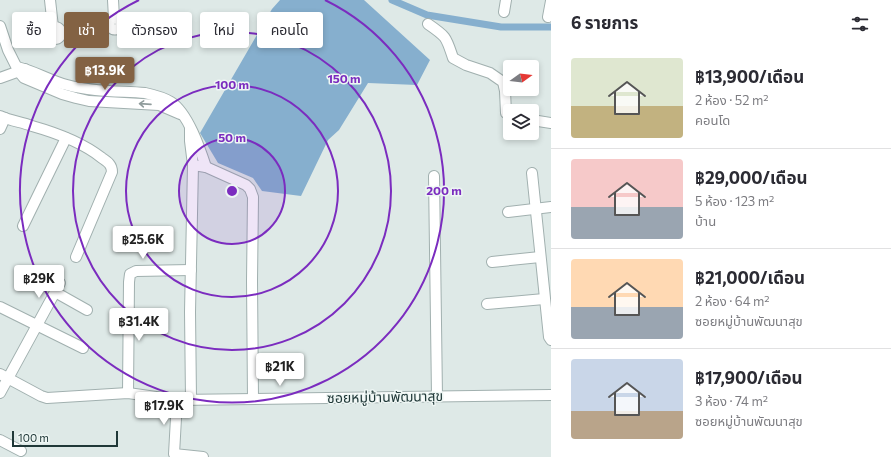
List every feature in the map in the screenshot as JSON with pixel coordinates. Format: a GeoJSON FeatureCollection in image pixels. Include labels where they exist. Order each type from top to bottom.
{"type":"FeatureCollection","features":[{"type":"Feature","properties":{"kind":"street"},"geometry":{"type":"LineString","coordinates":[[50,0],[51,12]]}},
{"type":"Feature","properties":{"kind":"street"},"geometry":{"type":"LineString","coordinates":[[113,0],[114,18]]}},
{"type":"Feature","properties":{"kind":"street"},"geometry":{"type":"LineString","coordinates":[[504,12],[506,0]]}},
{"type":"Feature","properties":{"kind":"street"},"geometry":{"type":"LineString","coordinates":[[548,17],[551,1]]}},
{"type":"Feature","properties":{"kind":"street"},"geometry":{"type":"LineString","coordinates":[[428,24],[440,32],[447,40],[453,58],[466,65],[490,73],[503,82],[506,104]]}},
{"type":"Feature","properties":{"kind":"street"},"geometry":{"type":"LineString","coordinates":[[0,26],[8,50],[19,68],[56,82],[81,88],[155,95],[171,102],[178,108],[196,137],[206,167]]}},
{"type":"Feature","properties":{"kind":"street"},"geometry":{"type":"LineString","coordinates":[[0,78],[19,68]]}},
{"type":"Feature","properties":{"kind":"street"},"geometry":{"type":"LineString","coordinates":[[0,129],[2,117],[32,125],[66,138],[94,152],[110,164],[112,172],[100,204],[76,257]]}},
{"type":"Feature","properties":{"kind":"street"},"geometry":{"type":"LineString","coordinates":[[539,121],[551,123]]}},
{"type":"Feature","properties":{"kind":"street"},"geometry":{"type":"LineString","coordinates":[[190,128],[193,165],[191,399]]}},
{"type":"Feature","properties":{"kind":"street"},"geometry":{"type":"LineString","coordinates":[[23,226],[66,138]]}},
{"type":"Feature","properties":{"kind":"street"},"geometry":{"type":"LineString","coordinates":[[193,165],[206,167],[246,185],[250,189],[253,197],[253,399]]}},
{"type":"Feature","properties":{"kind":"street"},"geometry":{"type":"LineString","coordinates":[[532,173],[544,299],[549,337],[551,340]]}},
{"type":"Feature","properties":{"kind":"street"},"geometry":{"type":"LineString","coordinates":[[434,176],[436,396]]}},
{"type":"Feature","properties":{"kind":"street"},"geometry":{"type":"LineString","coordinates":[[508,212],[551,207]]}},
{"type":"Feature","properties":{"kind":"street"},"geometry":{"type":"LineString","coordinates":[[492,262],[540,257]]}},
{"type":"Feature","properties":{"kind":"street"},"geometry":{"type":"LineString","coordinates":[[128,393],[128,282],[130,274],[136,271],[191,270]]}},
{"type":"Feature","properties":{"kind":"street"},"geometry":{"type":"LineString","coordinates":[[0,393],[4,376],[38,326],[57,288],[87,310]]}},
{"type":"Feature","properties":{"kind":"street"},"geometry":{"type":"LineString","coordinates":[[487,304],[544,299]]}},
{"type":"Feature","properties":{"kind":"street"},"geometry":{"type":"LineString","coordinates":[[0,308],[83,348]]}},
{"type":"Feature","properties":{"kind":"street","name":"ซอยหมู่บ้านพัฒนาสุข"},"geometry":{"type":"LineString","coordinates":[[4,376],[47,398],[128,393],[177,400],[551,395]]}},
{"type":"Feature","properties":{"kind":"street"},"geometry":{"type":"LineString","coordinates":[[177,400],[174,454],[202,457]]}},
{"type":"Feature","properties":{"kind":"street"},"geometry":{"type":"LineString","coordinates":[[0,440],[21,451]]}},
{"type":"Feature","properties":{"kind":"water"},"geometry":{"type":"Polygon","coordinates":[[[280,0],[364,0],[430,60],[417,85],[368,83],[339,130],[328,140],[301,196],[262,191],[253,178],[218,163],[200,133],[257,35],[257,48],[323,48],[323,12],[270,12],[280,0]]]}},
{"type":"Feature","properties":{"kind":"waterway"},"geometry":{"type":"LineString","coordinates":[[392,0],[427,15],[501,27],[551,27]]}}]}
